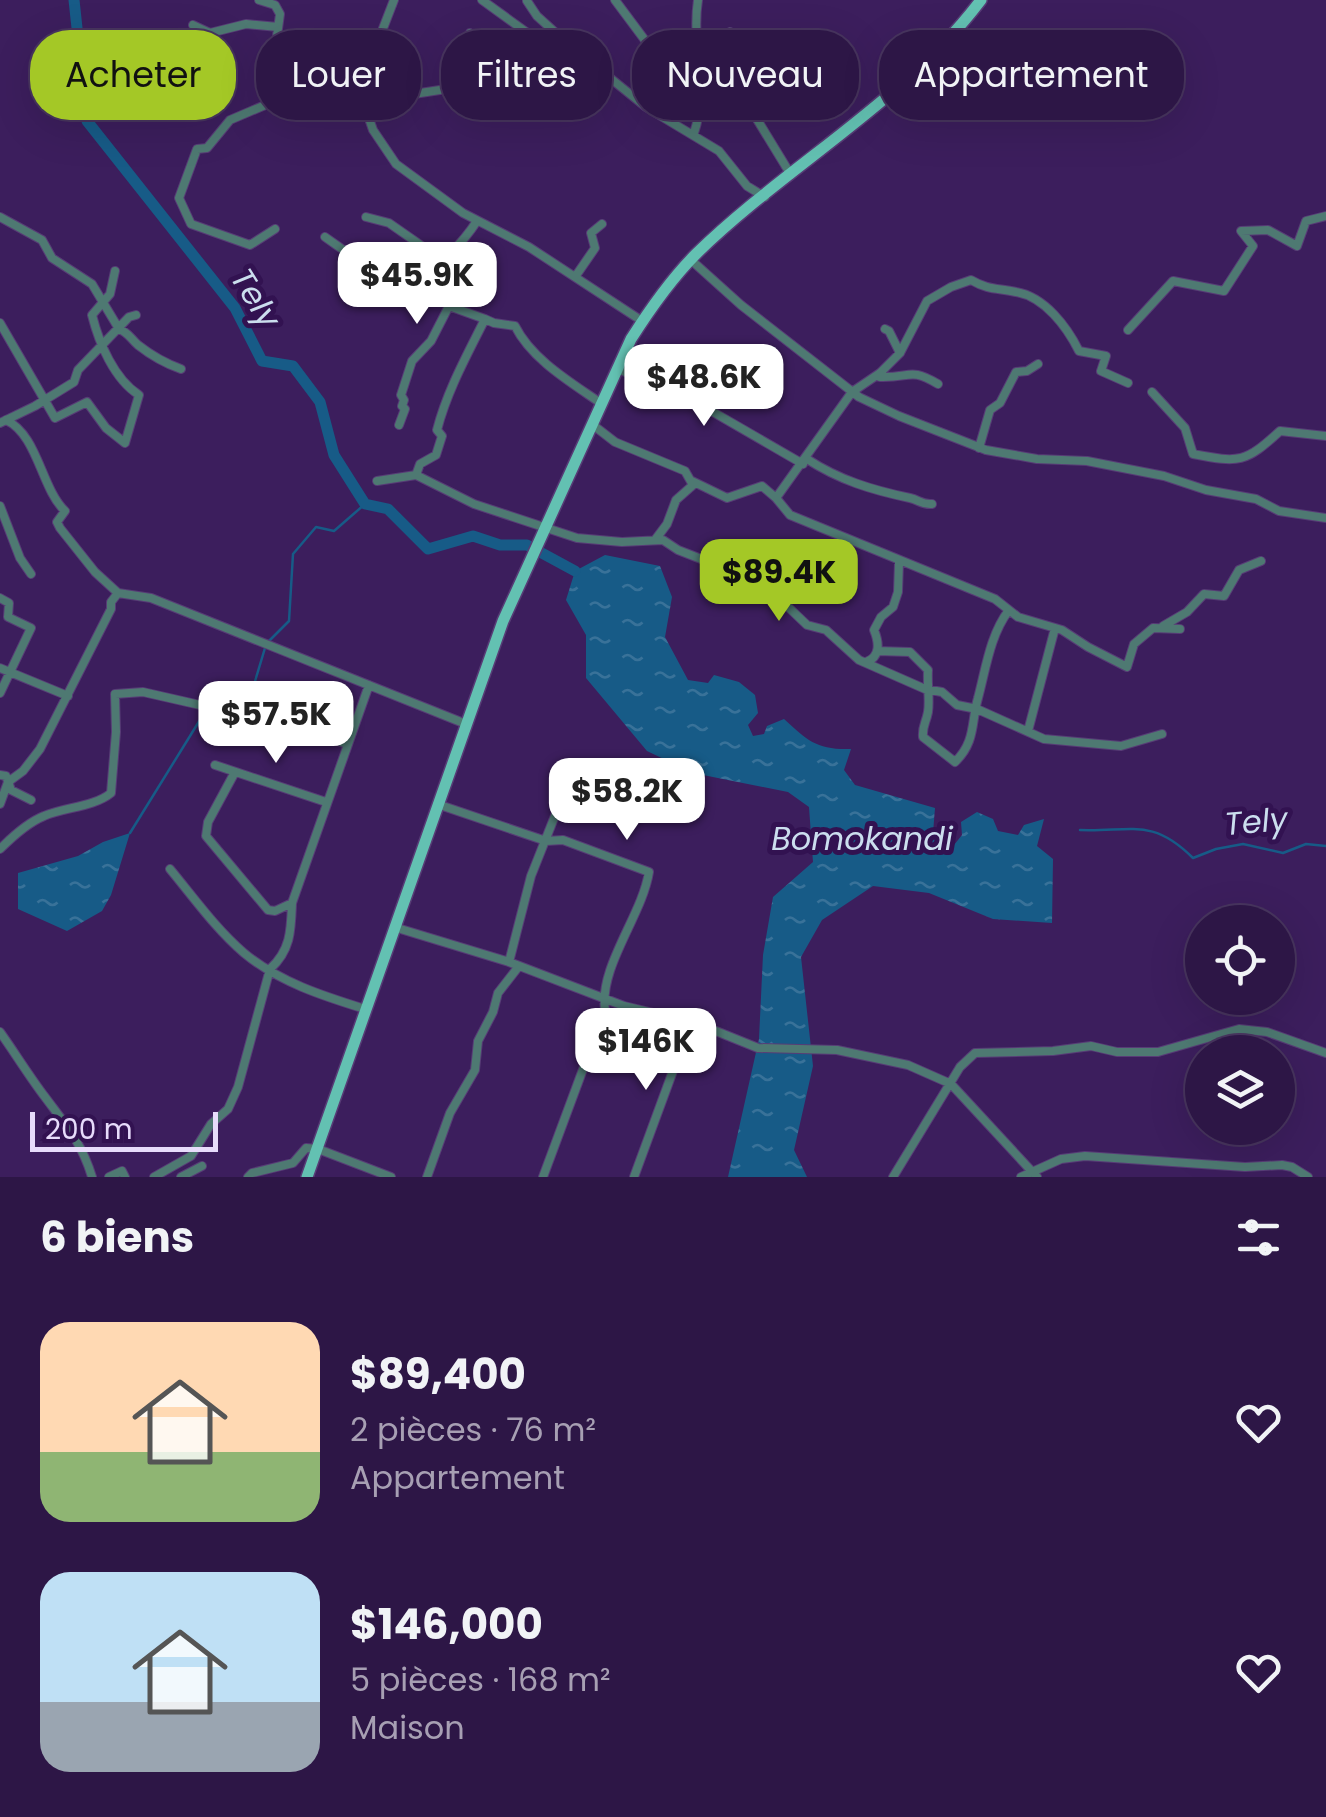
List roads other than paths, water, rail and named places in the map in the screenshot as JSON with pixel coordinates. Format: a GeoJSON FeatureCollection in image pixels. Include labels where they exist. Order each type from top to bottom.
{"type":"FeatureCollection","features":[{"type":"Feature","properties":{"kind":"main road"},"geometry":{"type":"LineString","coordinates":[[308,1177],[502,621],[642,321],[692,260],[909,76],[981,0]]}},
{"type":"Feature","properties":{"kind":"street"},"geometry":{"type":"LineString","coordinates":[[259,0],[275,5],[280,14],[278,30]]}},
{"type":"Feature","properties":{"kind":"street"},"geometry":{"type":"LineString","coordinates":[[382,30],[394,0]]}},
{"type":"Feature","properties":{"kind":"street"},"geometry":{"type":"LineString","coordinates":[[482,0],[524,30]]}},
{"type":"Feature","properties":{"kind":"street"},"geometry":{"type":"LineString","coordinates":[[527,0],[536,16],[552,30]]}},
{"type":"Feature","properties":{"kind":"street"},"geometry":{"type":"LineString","coordinates":[[614,0],[637,30]]}},
{"type":"Feature","properties":{"kind":"street"},"geometry":{"type":"LineString","coordinates":[[694,134],[699,119],[701,76],[697,56],[698,0]]}},
{"type":"Feature","properties":{"kind":"street"},"geometry":{"type":"LineString","coordinates":[[193,25],[210,32],[246,24],[278,27]]}},
{"type":"Feature","properties":{"kind":"street"},"geometry":{"type":"LineString","coordinates":[[612,80],[646,107],[719,151],[747,186],[765,197]]}},
{"type":"Feature","properties":{"kind":"street"},"geometry":{"type":"LineString","coordinates":[[256,109],[230,120],[207,148],[197,149],[179,198],[190,224],[250,246],[274,229]]}},
{"type":"Feature","properties":{"kind":"street"},"geometry":{"type":"LineString","coordinates":[[370,120],[396,164],[477,222],[529,247],[642,321]]}},
{"type":"Feature","properties":{"kind":"street"},"geometry":{"type":"LineString","coordinates":[[758,120],[791,175]]}},
{"type":"Feature","properties":{"kind":"street"},"geometry":{"type":"LineString","coordinates":[[1128,330],[1173,281],[1224,291],[1253,246],[1241,232],[1268,230],[1297,246],[1306,222],[1326,216]]}},
{"type":"Feature","properties":{"kind":"street"},"geometry":{"type":"LineString","coordinates":[[0,217],[42,240],[52,258],[92,284],[119,329],[127,332],[136,344],[159,362],[181,369]]}},
{"type":"Feature","properties":{"kind":"street"},"geometry":{"type":"LineString","coordinates":[[366,217],[388,223],[442,260]]}},
{"type":"Feature","properties":{"kind":"street"},"geometry":{"type":"LineString","coordinates":[[325,237],[403,292],[416,276],[422,276],[442,260],[477,222]]}},
{"type":"Feature","properties":{"kind":"street"},"geometry":{"type":"LineString","coordinates":[[576,277],[594,248],[592,233],[602,224]]}},
{"type":"Feature","properties":{"kind":"street"},"geometry":{"type":"LineString","coordinates":[[692,260],[728,294],[852,392],[899,416],[979,448],[1086,461],[1164,476],[1206,490],[1256,499],[1280,511],[1326,518]]}},
{"type":"Feature","properties":{"kind":"street"},"geometry":{"type":"LineString","coordinates":[[0,323],[55,418],[87,402],[106,428],[125,443],[139,395],[125,386],[112,360],[101,349],[92,315],[110,294],[115,271]]}},
{"type":"Feature","properties":{"kind":"street"},"geometry":{"type":"LineString","coordinates":[[776,498],[852,392],[900,353],[927,301],[971,280],[988,290],[1018,292],[1032,298],[1062,322],[1079,351],[1106,356],[1100,371],[1128,383]]}},
{"type":"Feature","properties":{"kind":"street"},"geometry":{"type":"LineString","coordinates":[[399,425],[405,409],[401,395],[412,361],[432,341],[448,306],[494,323],[515,326],[556,372],[602,404]]}},
{"type":"Feature","properties":{"kind":"street"},"geometry":{"type":"LineString","coordinates":[[3,422],[74,382],[78,370],[136,315]]}},
{"type":"Feature","properties":{"kind":"street"},"geometry":{"type":"LineString","coordinates":[[416,475],[420,464],[436,455],[442,436],[437,430],[440,416],[486,318]]}},
{"type":"Feature","properties":{"kind":"street"},"geometry":{"type":"LineString","coordinates":[[885,329],[900,353]]}},
{"type":"Feature","properties":{"kind":"street"},"geometry":{"type":"LineString","coordinates":[[979,448],[1016,372],[1028,371],[1038,364]]}},
{"type":"Feature","properties":{"kind":"street"},"geometry":{"type":"LineString","coordinates":[[618,369],[675,390],[857,485],[932,504]]}},
{"type":"Feature","properties":{"kind":"street"},"geometry":{"type":"LineString","coordinates":[[880,373],[880,377],[889,378],[918,373],[938,384]]}},
{"type":"Feature","properties":{"kind":"street"},"geometry":{"type":"LineString","coordinates":[[1152,392],[1185,428],[1192,454],[1223,460],[1252,457],[1280,431],[1326,436]]}},
{"type":"Feature","properties":{"kind":"street"},"geometry":{"type":"LineString","coordinates":[[3,422],[15,424],[38,460],[50,496],[65,511],[57,522],[60,528],[95,572],[118,592],[151,598],[466,724]]}},
{"type":"Feature","properties":{"kind":"street"},"geometry":{"type":"LineString","coordinates":[[593,425],[615,442],[686,471],[692,486],[676,500],[656,540]]}},
{"type":"Feature","properties":{"kind":"street"},"geometry":{"type":"LineString","coordinates":[[377,482],[416,475],[474,504],[544,531],[622,542],[656,540],[732,571],[784,603],[807,625],[826,630],[839,645],[865,663],[942,692],[956,705],[977,708],[1044,740],[1098,746],[1138,743],[1162,734]]}},
{"type":"Feature","properties":{"kind":"street"},"geometry":{"type":"LineString","coordinates":[[691,481],[727,498],[762,486],[790,516],[995,599],[1018,617],[1056,628],[1127,666],[1134,644],[1152,628],[1180,629]]}},
{"type":"Feature","properties":{"kind":"street"},"geometry":{"type":"LineString","coordinates":[[0,506],[20,558],[31,574]]}},
{"type":"Feature","properties":{"kind":"street"},"geometry":{"type":"LineString","coordinates":[[865,663],[877,651],[874,630],[881,617],[894,608],[900,562]]}},
{"type":"Feature","properties":{"kind":"street"},"geometry":{"type":"LineString","coordinates":[[1159,628],[1186,612],[1204,594],[1224,596],[1239,570],[1261,562]]}},
{"type":"Feature","properties":{"kind":"street"},"geometry":{"type":"LineString","coordinates":[[4,778],[23,771],[40,749],[118,592]]}},
{"type":"Feature","properties":{"kind":"street"},"geometry":{"type":"LineString","coordinates":[[0,598],[9,603],[8,618],[30,628],[0,693]]}},
{"type":"Feature","properties":{"kind":"street"},"geometry":{"type":"LineString","coordinates":[[877,651],[914,654],[928,670],[924,737],[938,745],[950,761],[960,760],[976,720],[992,638],[1009,610]]}},
{"type":"Feature","properties":{"kind":"street"},"geometry":{"type":"LineString","coordinates":[[1028,731],[1056,628]]}},
{"type":"Feature","properties":{"kind":"street"},"geometry":{"type":"LineString","coordinates":[[0,668],[68,696]]}},
{"type":"Feature","properties":{"kind":"street"},"geometry":{"type":"LineString","coordinates":[[154,1177],[191,1156],[211,1124],[228,1110],[238,1088],[270,969],[281,959],[291,938],[292,903],[369,685]]}},
{"type":"Feature","properties":{"kind":"street"},"geometry":{"type":"LineString","coordinates":[[0,849],[39,818],[82,803],[101,801],[111,793],[116,732],[114,694],[143,692],[200,705]]}},
{"type":"Feature","properties":{"kind":"street"},"geometry":{"type":"LineString","coordinates":[[251,711],[346,744]]}},
{"type":"Feature","properties":{"kind":"street"},"geometry":{"type":"LineString","coordinates":[[215,765],[326,802]]}},
{"type":"Feature","properties":{"kind":"street"},"geometry":{"type":"LineString","coordinates":[[427,1177],[450,1113],[475,1070],[478,1042],[514,964],[531,876],[574,768]]}},
{"type":"Feature","properties":{"kind":"street"},"geometry":{"type":"LineString","coordinates":[[236,772],[208,822],[206,836],[268,910],[292,903]]}},
{"type":"Feature","properties":{"kind":"street"},"geometry":{"type":"LineString","coordinates":[[4,778],[11,790],[31,800]]}},
{"type":"Feature","properties":{"kind":"street"},"geometry":{"type":"LineString","coordinates":[[0,804],[4,778]]}},
{"type":"Feature","properties":{"kind":"street"},"geometry":{"type":"LineString","coordinates":[[437,804],[546,840],[563,840],[649,872],[608,976],[603,998],[605,1010],[544,1177]]}},
{"type":"Feature","properties":{"kind":"street"},"geometry":{"type":"LineString","coordinates":[[170,869],[242,952],[311,992],[366,1009]]}},
{"type":"Feature","properties":{"kind":"street"},"geometry":{"type":"LineString","coordinates":[[394,927],[514,964],[603,998],[691,1022],[758,1048],[837,1050],[908,1065],[951,1084],[1034,1174]]}},
{"type":"Feature","properties":{"kind":"street"},"geometry":{"type":"LineString","coordinates":[[634,1177],[691,1022]]}},
{"type":"Feature","properties":{"kind":"street"},"geometry":{"type":"LineString","coordinates":[[893,1177],[960,1067],[976,1053],[1091,1046],[1116,1052],[1158,1052],[1239,1029],[1267,1032],[1326,1054]]}},
{"type":"Feature","properties":{"kind":"street"},"geometry":{"type":"LineString","coordinates":[[0,1032],[72,1130],[92,1177]]}},
{"type":"Feature","properties":{"kind":"street"},"geometry":{"type":"LineString","coordinates":[[248,1177],[293,1163],[306,1148],[391,1177]]}},
{"type":"Feature","properties":{"kind":"street"},"geometry":{"type":"LineString","coordinates":[[1022,1177],[1061,1159],[1104,1156],[1244,1167],[1282,1165],[1308,1177]]}},
{"type":"Feature","properties":{"kind":"street"},"geometry":{"type":"LineString","coordinates":[[180,1177],[202,1166]]}},
{"type":"Feature","properties":{"kind":"street"},"geometry":{"type":"LineString","coordinates":[[109,1177],[122,1170],[125,1177]]}},
{"type":"Feature","properties":{"kind":"water","name":"Bomokandi"},"geometry":{"type":"Polygon","coordinates":[[[605,555],[660,566],[672,597],[665,637],[688,680],[708,683],[714,675],[739,682],[755,695],[758,713],[748,725],[753,736],[764,734],[767,726],[784,719],[814,743],[851,749],[844,770],[855,785],[935,808],[933,833],[950,850],[962,835],[961,822],[977,812],[993,819],[998,831],[1018,835],[1024,825],[1044,819],[1037,846],[1053,859],[1052,923],[993,919],[929,893],[873,886],[822,920],[801,957],[813,1066],[794,1150],[807,1177],[728,1177],[759,1039],[763,955],[773,897],[813,862],[809,807],[788,792],[693,773],[647,751],[586,678],[586,635],[566,600],[575,571],[605,555]]]}},
{"type":"Feature","properties":{"kind":"water"},"geometry":{"type":"Polygon","coordinates":[[[130,833],[111,895],[102,911],[67,931],[18,909],[18,873],[78,856],[130,833]]]}},
{"type":"Feature","properties":{"kind":"waterway","name":"Tely"},"geometry":{"type":"LineString","coordinates":[[74,0],[87,121],[235,308],[262,361],[293,366],[320,402],[334,455],[365,504],[388,509],[428,549],[473,536],[500,545],[527,545],[575,571]]}},
{"type":"Feature","properties":{"kind":"waterway"},"geometry":{"type":"LineString","coordinates":[[269,641],[289,621],[293,554],[316,527],[334,531],[365,504]]}},
{"type":"Feature","properties":{"kind":"waterway"},"geometry":{"type":"LineString","coordinates":[[130,833],[203,715],[253,688],[265,648]]}},
{"type":"Feature","properties":{"kind":"waterway","name":"Tely"},"geometry":{"type":"LineString","coordinates":[[1080,830],[1153,832],[1193,858],[1243,844],[1283,853],[1306,844],[1326,846]]}}]}
